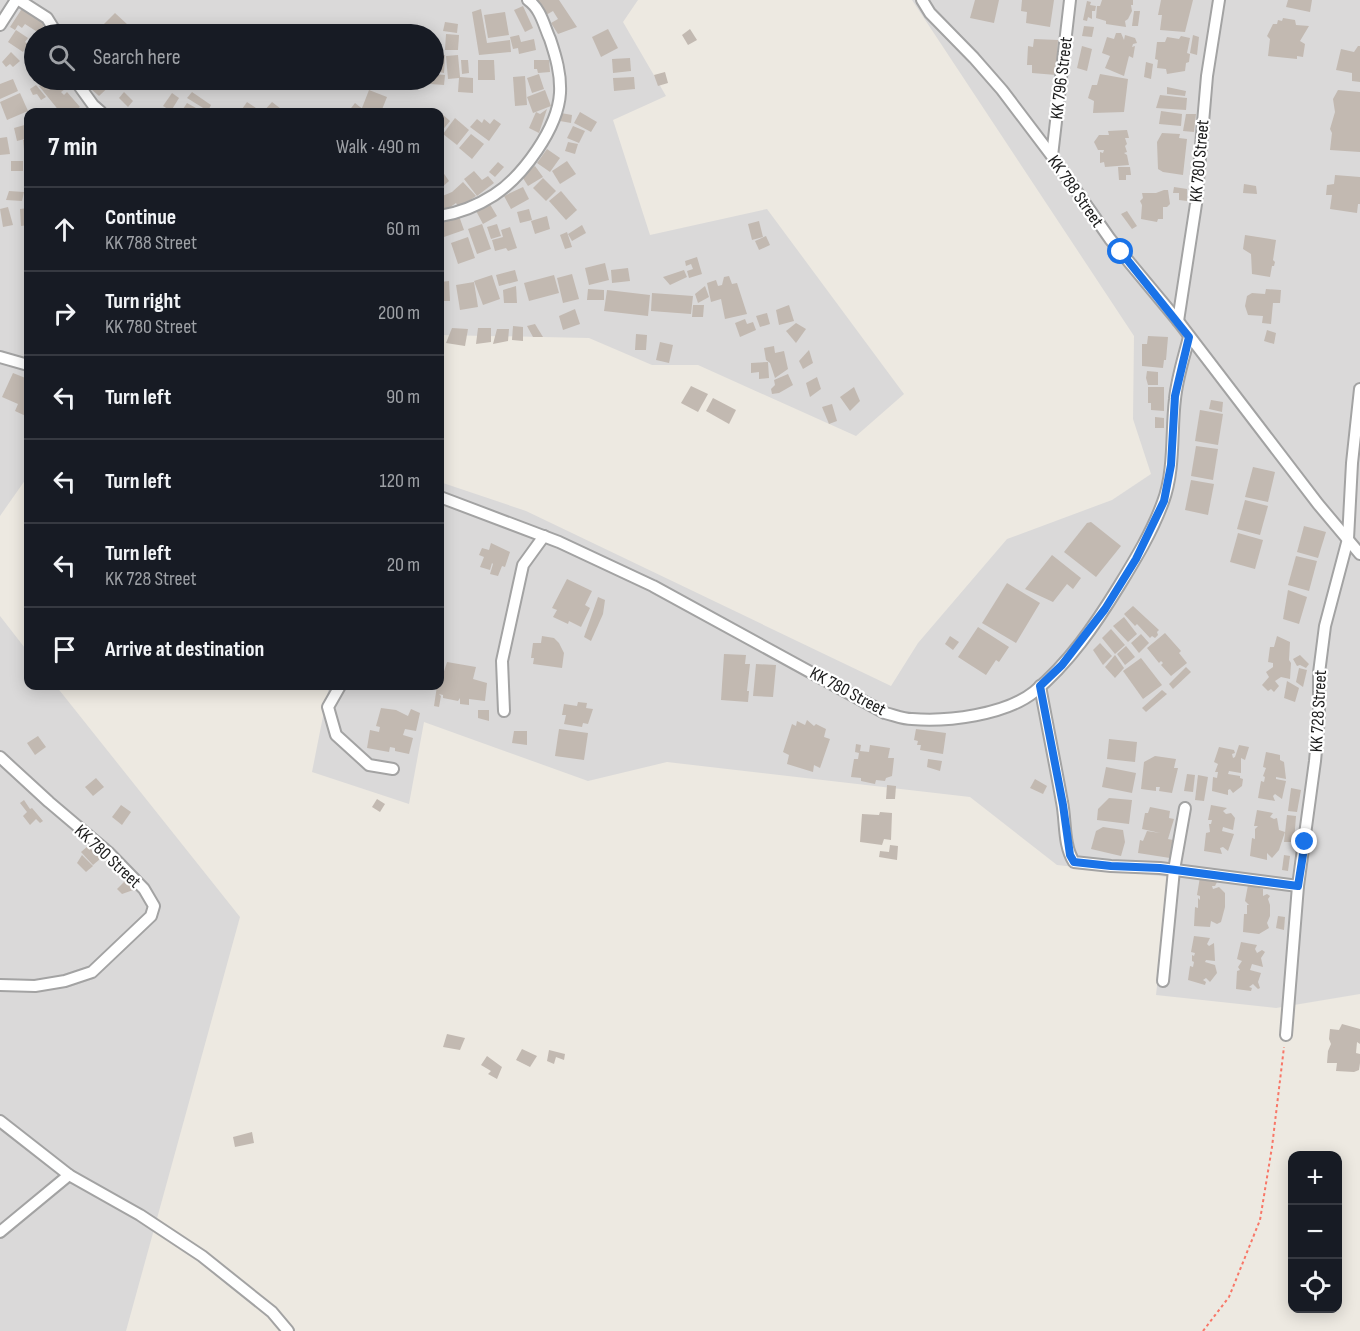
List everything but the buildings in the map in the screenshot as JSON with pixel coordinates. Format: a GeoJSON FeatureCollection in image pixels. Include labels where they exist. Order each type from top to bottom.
{"type":"FeatureCollection","features":[{"type":"Feature","properties":{"kind":"street"},"geometry":{"type":"LineString","coordinates":[[0,25],[17,0],[47,18],[51,24]]}},
{"type":"Feature","properties":{"kind":"street"},"geometry":{"type":"LineString","coordinates":[[444,215],[460,213],[495,194],[513,180],[547,134],[558,107],[560,94],[557,60],[539,12],[528,0]]}},
{"type":"Feature","properties":{"kind":"street","name":"KK 788 Street"},"geometry":{"type":"LineString","coordinates":[[922,0],[930,13],[987,72],[1052,156],[1110,239],[1178,321],[1360,554]]}},
{"type":"Feature","properties":{"kind":"street"},"geometry":{"type":"LineString","coordinates":[[930,13],[932,0]]}},
{"type":"Feature","properties":{"kind":"street","name":"KK 796 Street"},"geometry":{"type":"LineString","coordinates":[[1052,156],[1070,0]]}},
{"type":"Feature","properties":{"kind":"street","name":"KK 780 Street"},"geometry":{"type":"LineString","coordinates":[[1178,321],[1196,204],[1207,75],[1219,0]]}},
{"type":"Feature","properties":{"kind":"street"},"geometry":{"type":"LineString","coordinates":[[82,90],[96,108]]}},
{"type":"Feature","properties":{"kind":"street","name":"KK 780 Street"},"geometry":{"type":"LineString","coordinates":[[444,498],[544,536],[653,586],[885,713],[910,719],[971,716],[1002,708],[1021,700],[1040,686],[1062,665],[1105,609],[1136,559],[1164,501],[1171,465],[1175,396],[1189,337]]}},
{"type":"Feature","properties":{"kind":"street"},"geometry":{"type":"LineString","coordinates":[[0,357],[24,364]]}},
{"type":"Feature","properties":{"kind":"street","name":"KK 728 Street"},"geometry":{"type":"LineString","coordinates":[[1286,1035],[1298,886],[1314,780],[1319,718],[1319,673],[1325,626],[1348,539],[1352,463],[1360,388]]}},
{"type":"Feature","properties":{"kind":"street"},"geometry":{"type":"LineString","coordinates":[[504,711],[502,661],[523,565],[544,536]]}},
{"type":"Feature","properties":{"kind":"street"},"geometry":{"type":"LineString","coordinates":[[1040,686],[1063,805],[1068,848],[1074,862],[1174,870],[1298,886]]}},
{"type":"Feature","properties":{"kind":"street"},"geometry":{"type":"LineString","coordinates":[[338,690],[328,707],[336,735],[369,765],[393,769]]}},
{"type":"Feature","properties":{"kind":"street","name":"KK 780 Street"},"geometry":{"type":"LineString","coordinates":[[0,757],[108,852],[144,889],[154,906],[151,916],[92,972],[64,981],[36,986],[0,985]]}},
{"type":"Feature","properties":{"kind":"street"},"geometry":{"type":"LineString","coordinates":[[1163,981],[1174,870],[1185,808]]}},
{"type":"Feature","properties":{"kind":"street"},"geometry":{"type":"LineString","coordinates":[[0,1121],[69,1175],[140,1215],[202,1256],[272,1312],[288,1331]]}},
{"type":"Feature","properties":{"kind":"street"},"geometry":{"type":"LineString","coordinates":[[0,1232],[69,1175]]}},
{"type":"Feature","properties":{"kind":"path"},"geometry":{"type":"LineString","coordinates":[[1203,1331],[1228,1297],[1260,1220],[1286,1035]]}},
{"type":"Feature","properties":{"kind":"shaded area"},"geometry":{"type":"Polygon","coordinates":[[[0,0],[638,0],[623,22],[666,96],[613,120],[650,235],[767,209],[904,394],[856,436],[698,365],[652,365],[589,338],[444,335],[444,108],[24,108],[24,482],[0,516],[0,0]]]}},
{"type":"Feature","properties":{"kind":"shaded area"},"geometry":{"type":"Polygon","coordinates":[[[912,0],[1360,0],[1360,994],[1276,1008],[1156,995],[1169,877],[1057,865],[970,797],[667,762],[588,781],[424,722],[409,804],[312,772],[328,690],[444,690],[444,483],[526,511],[891,686],[918,643],[1007,539],[1112,500],[1151,474],[1133,419],[1134,336],[912,0]]]}},
{"type":"Feature","properties":{"kind":"shaded area"},"geometry":{"type":"Polygon","coordinates":[[[0,616],[24,647],[24,690],[59,690],[240,917],[126,1331],[0,1331],[0,616]]]}},
{"type":"Feature","properties":{"kind":"route"},"geometry":{"type":"LineString","coordinates":[[1121,252],[1189,337],[1175,396],[1171,465],[1164,501],[1136,559],[1091,630],[1062,665],[1040,686],[1063,805],[1070,855],[1074,862],[1088,864],[1160,868],[1298,886],[1305,842]]}}]}
